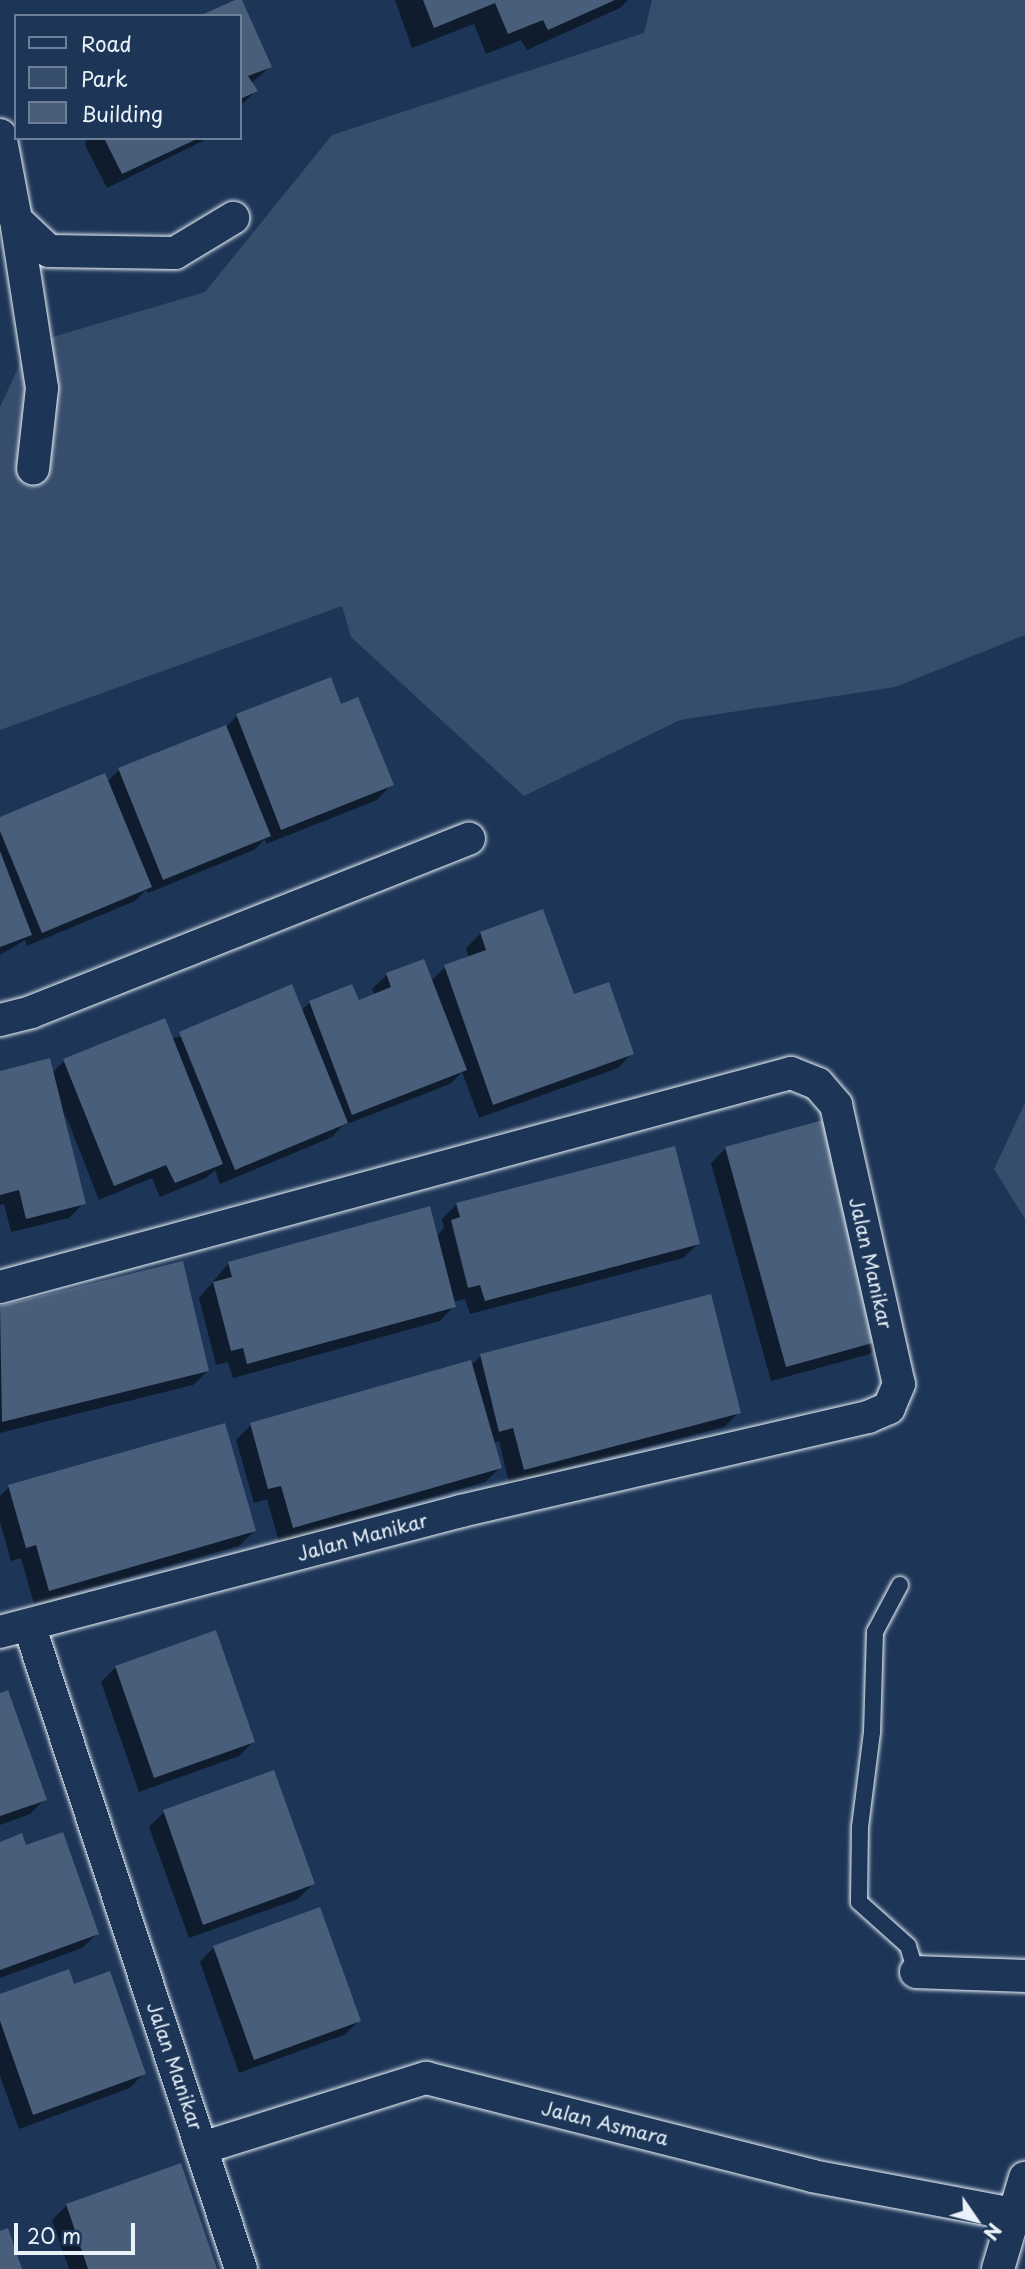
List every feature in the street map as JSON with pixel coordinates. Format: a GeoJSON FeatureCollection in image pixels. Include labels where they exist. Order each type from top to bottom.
{"type":"FeatureCollection","features":[{"type":"Feature","properties":{"kind":"street"},"geometry":{"type":"LineString","coordinates":[[0,135],[42,388],[33,469]]}},
{"type":"Feature","properties":{"kind":"street"},"geometry":{"type":"LineString","coordinates":[[16,220],[49,251],[175,253],[233,218]]}},
{"type":"Feature","properties":{"kind":"street"},"geometry":{"type":"LineString","coordinates":[[0,1020],[32,1012],[469,839]]}},
{"type":"Feature","properties":{"kind":"street","name":"Jalan Manikar"},"geometry":{"type":"LineString","coordinates":[[0,1287],[791,1073],[818,1084],[836,1105],[899,1384],[889,1408],[868,1417],[461,1511],[14,1629],[202,2148],[240,2269]]}},
{"type":"Feature","properties":{"kind":"street"},"geometry":{"type":"LineString","coordinates":[[916,1972],[1025,1976]]}},
{"type":"Feature","properties":{"kind":"street","name":"Jalan Asmara"},"geometry":{"type":"LineString","coordinates":[[202,2148],[426,2078],[812,2176],[1014,2214]]}},
{"type":"Feature","properties":{"kind":"street"},"geometry":{"type":"LineString","coordinates":[[998,2269],[1025,2178]]}},
{"type":"Feature","properties":{"kind":"lane"},"geometry":{"type":"LineString","coordinates":[[900,1585],[876,1632],[872,1732],[860,1827],[859,1902],[908,1946],[916,1972]]}},
{"type":"Feature","properties":{"kind":"green space"},"geometry":{"type":"Polygon","coordinates":[[[652,0],[1025,0],[1025,635],[895,687],[680,720],[524,796],[351,637],[342,606],[0,730],[0,407],[29,344],[205,292],[332,135],[644,33],[652,0]]]}},
{"type":"Feature","properties":{"kind":"green space"},"geometry":{"type":"Polygon","coordinates":[[[1025,1103],[1025,1219],[994,1169],[1025,1103]]]}},
{"type":"Feature","properties":{"kind":"building"},"geometry":{"type":"Polygon","coordinates":[[[235,0],[242,0],[272,67],[248,76],[258,91],[242,98],[242,14],[204,14],[235,0]]]}},
{"type":"Feature","properties":{"kind":"building"},"geometry":{"type":"Polygon","coordinates":[[[423,0],[615,0],[548,30],[543,20],[508,34],[495,3],[434,28],[423,0]]]}},
{"type":"Feature","properties":{"kind":"building"},"geometry":{"type":"Polygon","coordinates":[[[105,140],[195,140],[122,174],[105,140]]]}},
{"type":"Feature","properties":{"kind":"building"},"geometry":{"type":"Polygon","coordinates":[[[331,677],[341,704],[358,697],[394,785],[281,830],[236,714],[331,677]]]}},
{"type":"Feature","properties":{"kind":"building"},"geometry":{"type":"Polygon","coordinates":[[[226,725],[271,836],[163,880],[118,768],[226,725]]]}},
{"type":"Feature","properties":{"kind":"building"},"geometry":{"type":"Polygon","coordinates":[[[105,773],[152,887],[42,933],[0,831],[0,817],[105,773]]]}},
{"type":"Feature","properties":{"kind":"building"},"geometry":{"type":"Polygon","coordinates":[[[0,851],[32,935],[0,947],[0,851]]]}},
{"type":"Feature","properties":{"kind":"building"},"geometry":{"type":"Polygon","coordinates":[[[543,909],[574,994],[609,982],[634,1054],[493,1105],[444,965],[486,950],[480,932],[543,909]]]}},
{"type":"Feature","properties":{"kind":"building"},"geometry":{"type":"Polygon","coordinates":[[[424,959],[467,1070],[352,1115],[309,1001],[352,984],[359,1000],[391,987],[386,973],[424,959]]]}},
{"type":"Feature","properties":{"kind":"building"},"geometry":{"type":"Polygon","coordinates":[[[292,984],[348,1123],[235,1170],[179,1032],[292,984]]]}},
{"type":"Feature","properties":{"kind":"building"},"geometry":{"type":"Polygon","coordinates":[[[165,1018],[223,1164],[175,1183],[166,1165],[114,1186],[63,1059],[165,1018]]]}},
{"type":"Feature","properties":{"kind":"building"},"geometry":{"type":"Polygon","coordinates":[[[50,1058],[86,1204],[26,1219],[19,1190],[0,1195],[0,1071],[50,1058]]]}},
{"type":"Feature","properties":{"kind":"building"},"geometry":{"type":"Polygon","coordinates":[[[827,1119],[887,1339],[786,1367],[725,1147],[827,1119]]]}},
{"type":"Feature","properties":{"kind":"building"},"geometry":{"type":"Polygon","coordinates":[[[675,1146],[700,1244],[485,1301],[480,1285],[468,1288],[451,1220],[460,1217],[456,1203],[675,1146]]]}},
{"type":"Feature","properties":{"kind":"building"},"geometry":{"type":"Polygon","coordinates":[[[430,1206],[456,1307],[247,1364],[243,1348],[231,1351],[213,1282],[232,1277],[228,1262],[430,1206]]]}},
{"type":"Feature","properties":{"kind":"building"},"geometry":{"type":"Polygon","coordinates":[[[183,1261],[209,1371],[2,1422],[0,1306],[183,1261]]]}},
{"type":"Feature","properties":{"kind":"building"},"geometry":{"type":"Polygon","coordinates":[[[711,1294],[741,1413],[524,1470],[513,1428],[499,1432],[480,1354],[711,1294]]]}},
{"type":"Feature","properties":{"kind":"building"},"geometry":{"type":"Polygon","coordinates":[[[471,1360],[502,1468],[293,1528],[281,1486],[268,1489],[250,1423],[471,1360]]]}},
{"type":"Feature","properties":{"kind":"building"},"geometry":{"type":"Polygon","coordinates":[[[225,1423],[256,1531],[49,1591],[36,1545],[26,1548],[8,1485],[225,1423]]]}},
{"type":"Feature","properties":{"kind":"building"},"geometry":{"type":"Polygon","coordinates":[[[216,1630],[255,1742],[154,1778],[115,1666],[216,1630]]]}},
{"type":"Feature","properties":{"kind":"building"},"geometry":{"type":"Polygon","coordinates":[[[8,1690],[47,1800],[0,1816],[0,1693],[8,1690]]]}},
{"type":"Feature","properties":{"kind":"building"},"geometry":{"type":"Polygon","coordinates":[[[274,1770],[315,1884],[203,1925],[163,1810],[274,1770]]]}},
{"type":"Feature","properties":{"kind":"building"},"geometry":{"type":"Polygon","coordinates":[[[63,1832],[99,1934],[0,1970],[0,1842],[22,1833],[26,1845],[63,1832]]]}},
{"type":"Feature","properties":{"kind":"building"},"geometry":{"type":"Polygon","coordinates":[[[320,1907],[361,2021],[254,2060],[213,1946],[320,1907]]]}},
{"type":"Feature","properties":{"kind":"building"},"geometry":{"type":"Polygon","coordinates":[[[69,1969],[74,1984],[110,1971],[146,2074],[33,2115],[0,2021],[0,1994],[69,1969]]]}},
{"type":"Feature","properties":{"kind":"building"},"geometry":{"type":"Polygon","coordinates":[[[181,2163],[217,2269],[88,2269],[66,2204],[181,2163]]]}},
{"type":"Feature","properties":{"kind":"building"},"geometry":{"type":"Polygon","coordinates":[[[8,2228],[22,2269],[0,2269],[0,2231],[8,2228]]]}}]}
